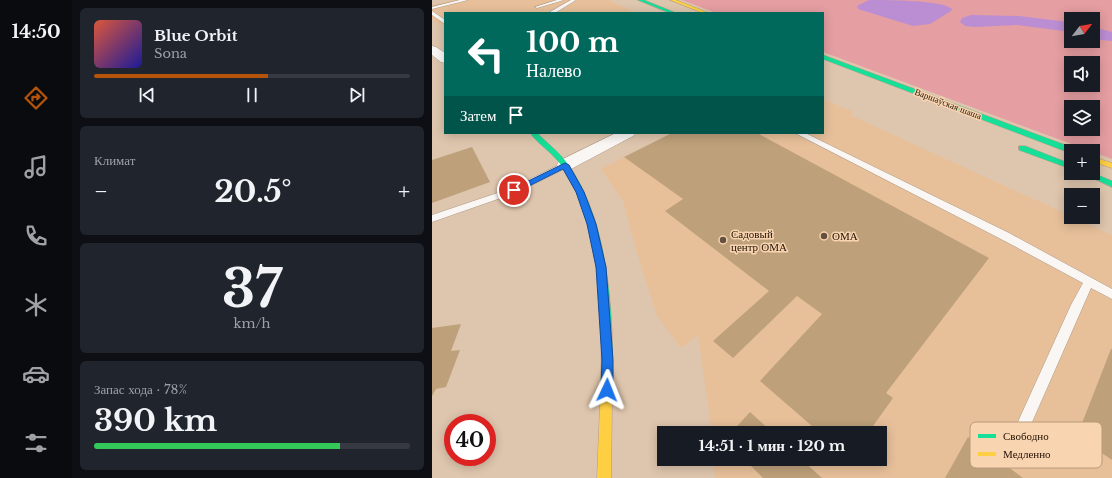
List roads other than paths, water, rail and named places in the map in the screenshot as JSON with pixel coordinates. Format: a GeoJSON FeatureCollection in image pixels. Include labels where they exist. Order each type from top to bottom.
{"type":"FeatureCollection","features":[{"type":"Feature","properties":{"kind":"main road"},"geometry":{"type":"LineString","coordinates":[[672,0],[703,12]]}},
{"type":"Feature","properties":{"kind":"main road"},"geometry":{"type":"LineString","coordinates":[[642,1],[649,9],[648,12]]}},
{"type":"Feature","properties":{"kind":"main road"},"geometry":{"type":"LineString","coordinates":[[642,1],[671,12]]}},
{"type":"Feature","properties":{"kind":"main road","name":"Варшаўская шаша"},"geometry":{"type":"LineString","coordinates":[[824,57],[1064,148]]}},
{"type":"Feature","properties":{"kind":"main road"},"geometry":{"type":"LineString","coordinates":[[534,134],[565,165],[580,192],[589,217],[601,267],[608,360],[604,478]]}},
{"type":"Feature","properties":{"kind":"main road"},"geometry":{"type":"LineString","coordinates":[[1014,145],[1064,164]]}},
{"type":"Feature","properties":{"kind":"main road"},"geometry":{"type":"LineString","coordinates":[[1100,161],[1112,166]]}},
{"type":"Feature","properties":{"kind":"main road"},"geometry":{"type":"LineString","coordinates":[[1100,179],[1112,184]]}},
{"type":"Feature","properties":{"kind":"street"},"geometry":{"type":"LineString","coordinates":[[432,49],[444,58]]}},
{"type":"Feature","properties":{"kind":"street"},"geometry":{"type":"LineString","coordinates":[[565,165],[626,134]]}},
{"type":"Feature","properties":{"kind":"lane"},"geometry":{"type":"LineString","coordinates":[[432,8],[466,0]]}},
{"type":"Feature","properties":{"kind":"lane"},"geometry":{"type":"LineString","coordinates":[[537,7],[562,0]]}},
{"type":"Feature","properties":{"kind":"lane"},"geometry":{"type":"LineString","coordinates":[[553,12],[574,0]]}},
{"type":"Feature","properties":{"kind":"lane"},"geometry":{"type":"LineString","coordinates":[[432,13],[444,21]]}},
{"type":"Feature","properties":{"kind":"lane"},"geometry":{"type":"LineString","coordinates":[[801,134],[1005,236],[1112,294]]}},
{"type":"Feature","properties":{"kind":"lane"},"geometry":{"type":"LineString","coordinates":[[432,219],[514,190],[565,165]]}},
{"type":"Feature","properties":{"kind":"lane"},"geometry":{"type":"LineString","coordinates":[[1025,422],[1077,305],[1089,282]]}},
{"type":"Feature","properties":{"kind":"place","name":"ОМА"},"geometry":{"type":"Point","coordinates":[824,236]}},
{"type":"Feature","properties":{"kind":"place","name":"Садовый центр ОМА"},"geometry":{"type":"Point","coordinates":[723,240]}}]}
